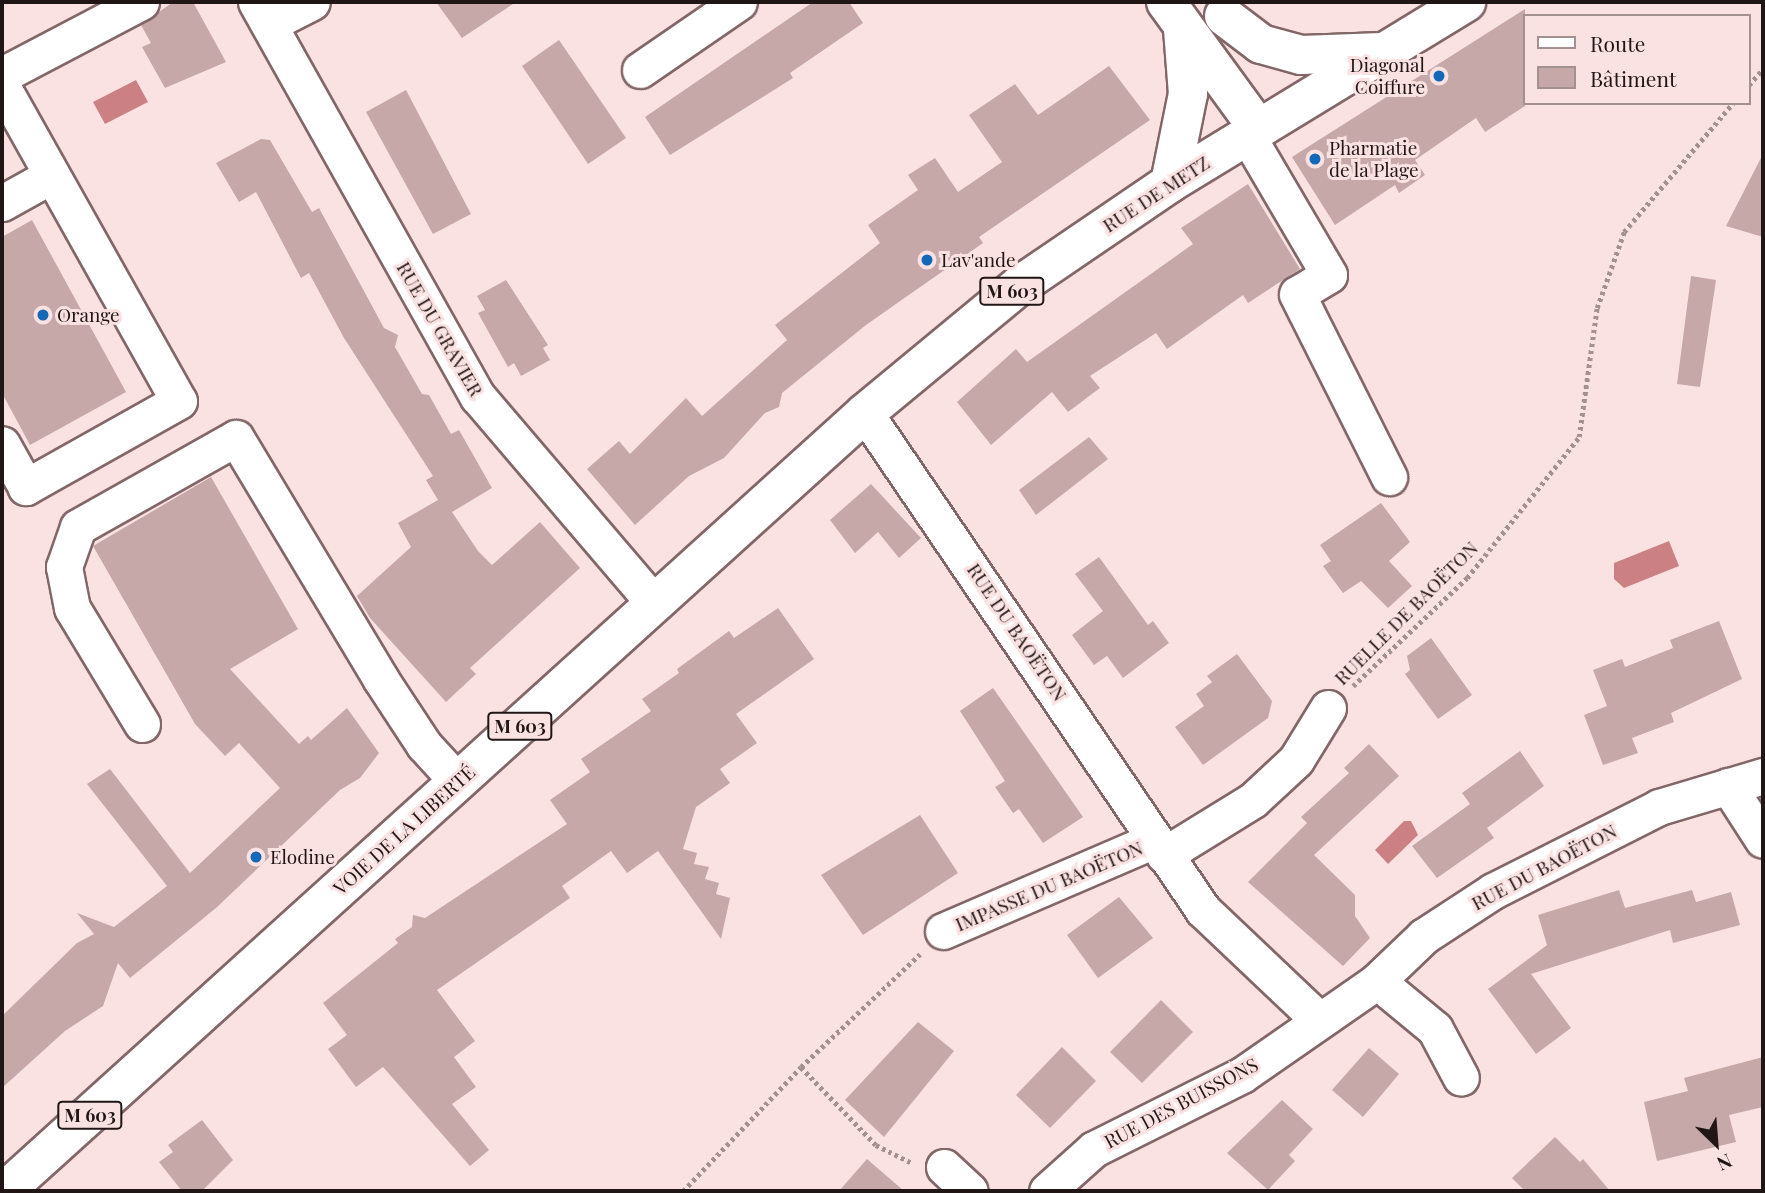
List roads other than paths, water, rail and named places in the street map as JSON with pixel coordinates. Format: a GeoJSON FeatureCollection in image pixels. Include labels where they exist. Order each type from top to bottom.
{"type":"FeatureCollection","features":[{"type":"Feature","properties":{"kind":"main road","name":"RUE DE METZ"},"geometry":{"type":"LineString","coordinates":[[865,413],[1020,285],[1170,183],[1248,120],[1384,52],[1466,2]]}},
{"type":"Feature","properties":{"kind":"main road"},"geometry":{"type":"LineString","coordinates":[[1220,9],[1261,44],[1301,55],[1384,52]]}},
{"type":"Feature","properties":{"kind":"main road"},"geometry":{"type":"LineString","coordinates":[[1220,9],[1248,120]]}},
{"type":"Feature","properties":{"kind":"main road"},"geometry":{"type":"LineString","coordinates":[[1174,16],[1248,120]]}},
{"type":"Feature","properties":{"kind":"main road"},"geometry":{"type":"LineString","coordinates":[[1170,183],[1188,94],[1174,16]]}},
{"type":"Feature","properties":{"kind":"main road","name":"VOIE DE LA LIBERTÉ"},"geometry":{"type":"LineString","coordinates":[[5,1191],[865,413]]}},
{"type":"Feature","properties":{"kind":"street"},"geometry":{"type":"LineString","coordinates":[[2,75],[141,2]]}},
{"type":"Feature","properties":{"kind":"street","name":"RUE DU GRAVIER"},"geometry":{"type":"LineString","coordinates":[[312,2],[262,13],[478,397],[655,604]]}},
{"type":"Feature","properties":{"kind":"street"},"geometry":{"type":"LineString","coordinates":[[640,69],[723,6]]}},
{"type":"Feature","properties":{"kind":"street"},"geometry":{"type":"LineString","coordinates":[[2,86],[179,401],[26,487],[2,444]]}},
{"type":"Feature","properties":{"kind":"street"},"geometry":{"type":"LineString","coordinates":[[1248,120],[1329,275],[1297,294],[1389,477]]}},
{"type":"Feature","properties":{"kind":"street"},"geometry":{"type":"LineString","coordinates":[[2,203],[52,175]]}},
{"type":"Feature","properties":{"kind":"street","name":"RUE DU BAOËTON"},"geometry":{"type":"LineString","coordinates":[[865,413],[996,597],[1159,848],[1203,910],[1318,1019],[1377,981],[1424,936],[1493,891],[1660,807],[1763,776]]}},
{"type":"Feature","properties":{"kind":"street"},"geometry":{"type":"LineString","coordinates":[[142,724],[72,608],[64,567],[78,527],[236,438],[380,678],[424,745],[458,782]]}},
{"type":"Feature","properties":{"kind":"street"},"geometry":{"type":"LineString","coordinates":[[1159,848],[1253,800],[1296,760],[1328,708]]}},
{"type":"Feature","properties":{"kind":"street"},"geometry":{"type":"LineString","coordinates":[[1728,786],[1763,839]]}},
{"type":"Feature","properties":{"kind":"street","name":"IMPASSE DU BAOËTON"},"geometry":{"type":"LineString","coordinates":[[943,931],[1159,848]]}},
{"type":"Feature","properties":{"kind":"street"},"geometry":{"type":"LineString","coordinates":[[1377,981],[1435,1029],[1461,1078]]}},
{"type":"Feature","properties":{"kind":"street","name":"RUE DES BUISSONS"},"geometry":{"type":"LineString","coordinates":[[1047,1191],[1094,1149],[1242,1075],[1318,1019]]}},
{"type":"Feature","properties":{"kind":"street"},"geometry":{"type":"LineString","coordinates":[[944,1167],[970,1191]]}},
{"type":"Feature","properties":{"kind":"place","name":"Diagonal Coiffure"},"geometry":{"type":"Point","coordinates":[1439,76]}},
{"type":"Feature","properties":{"kind":"place","name":"Pharmatie de la Plage"},"geometry":{"type":"Point","coordinates":[1315,159]}},
{"type":"Feature","properties":{"kind":"place","name":"Lav'ande"},"geometry":{"type":"Point","coordinates":[927,260]}},
{"type":"Feature","properties":{"kind":"place","name":"Orange"},"geometry":{"type":"Point","coordinates":[43,315]}},
{"type":"Feature","properties":{"kind":"place","name":"Elodine"},"geometry":{"type":"Point","coordinates":[256,857]}}]}
